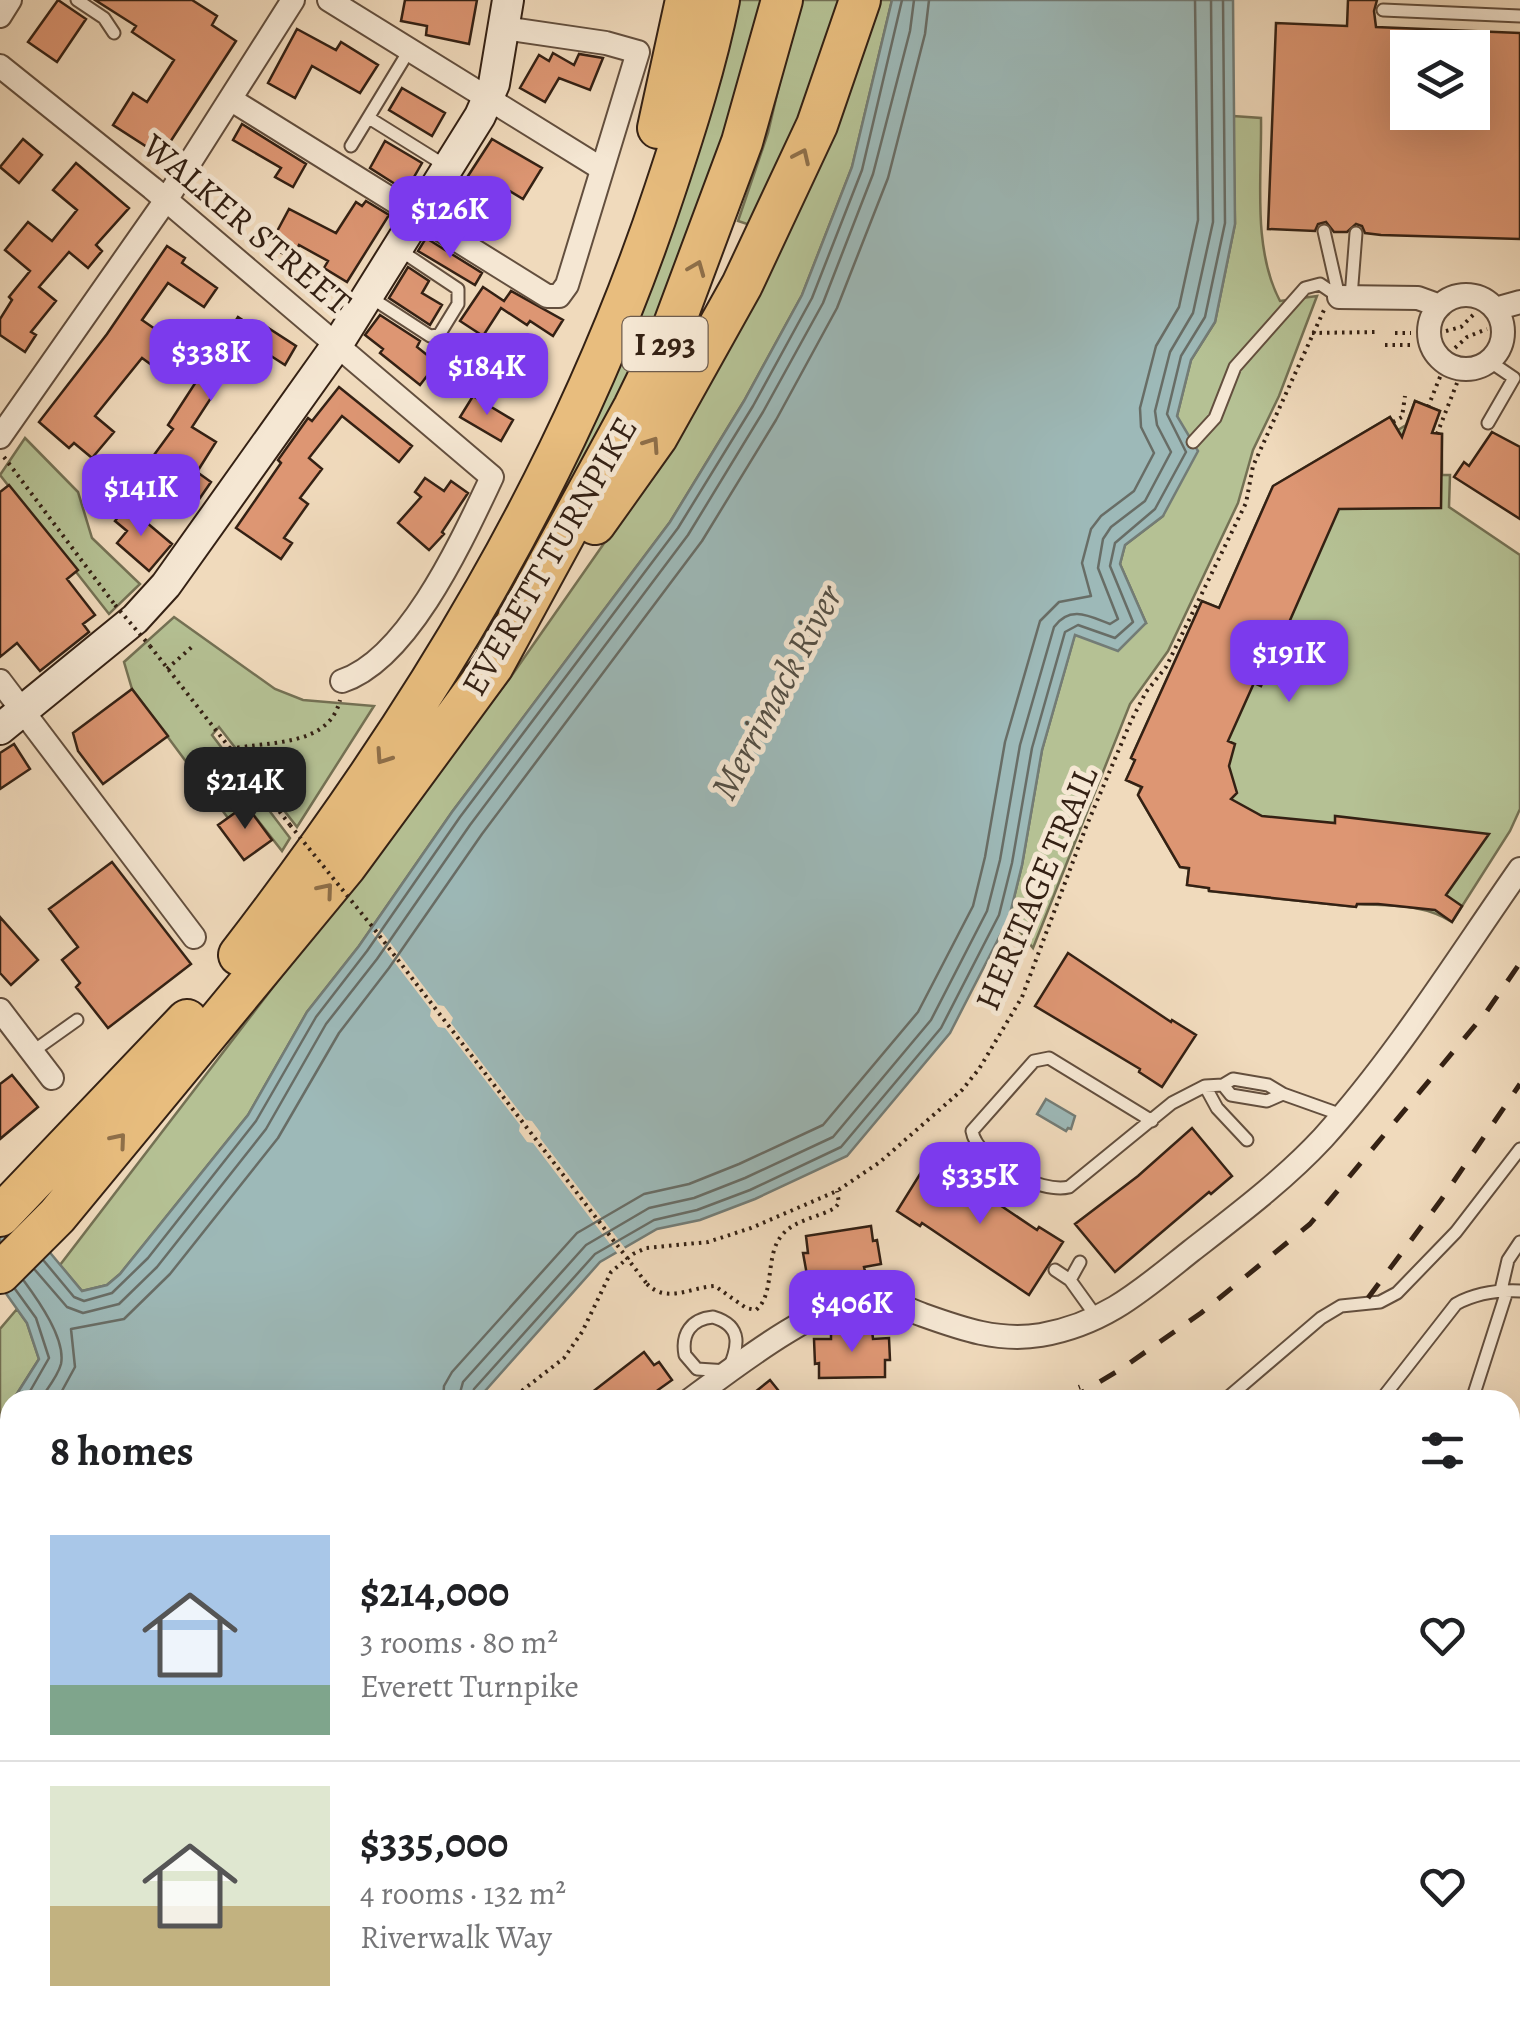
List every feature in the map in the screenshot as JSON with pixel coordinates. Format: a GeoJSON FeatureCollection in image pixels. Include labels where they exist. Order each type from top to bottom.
{"type":"FeatureCollection","features":[{"type":"Feature","properties":{"kind":"highway"},"geometry":{"type":"LineString","coordinates":[[437,676],[572,379],[664,110],[686,0]]}},
{"type":"Feature","properties":{"kind":"highway","name":"EVERETT TURNPIKE"},"geometry":{"type":"LineString","coordinates":[[0,1216],[195,1012],[301,875],[437,676],[543,488],[637,277],[692,106],[719,0]]}},
{"type":"Feature","properties":{"kind":"highway","name":"EVERETT TURNPIKE"},"geometry":{"type":"LineString","coordinates":[[0,1273],[57,1216],[346,866],[493,666],[634,408],[673,326],[742,142],[782,0]]}},
{"type":"Feature","properties":{"kind":"highway"},"geometry":{"type":"LineString","coordinates":[[493,666],[657,437],[742,285],[816,125],[860,0]]}},
{"type":"Feature","properties":{"kind":"highway"},"geometry":{"type":"LineString","coordinates":[[0,1308],[57,1216]]}},
{"type":"Feature","properties":{"kind":"main road"},"geometry":{"type":"LineString","coordinates":[[12,720],[150,604],[337,345],[490,98],[506,14]]}},
{"type":"Feature","properties":{"kind":"street"},"geometry":{"type":"LineString","coordinates":[[0,16],[10,0]]}},
{"type":"Feature","properties":{"kind":"street"},"geometry":{"type":"LineString","coordinates":[[0,437],[166,200],[293,0]]}},
{"type":"Feature","properties":{"kind":"street"},"geometry":{"type":"LineString","coordinates":[[329,0],[602,169]]}},
{"type":"Feature","properties":{"kind":"street"},"geometry":{"type":"LineString","coordinates":[[230,100],[547,296],[559,296],[567,285],[638,52],[506,14]]}},
{"type":"Feature","properties":{"kind":"street","name":"WALKER STREET"},"geometry":{"type":"LineString","coordinates":[[0,66],[166,200],[492,476],[430,593],[401,634],[376,663],[360,675],[342,680]]}},
{"type":"Feature","properties":{"kind":"street"},"geometry":{"type":"LineString","coordinates":[[1345,297],[1418,298],[1440,306]]}},
{"type":"Feature","properties":{"kind":"street"},"geometry":{"type":"LineString","coordinates":[[1478,297],[1486,317],[1501,319],[1502,342],[1489,361],[1468,368],[1452,364],[1433,347],[1433,315],[1448,300],[1478,297]]}},
{"type":"Feature","properties":{"kind":"street"},"geometry":{"type":"LineString","coordinates":[[1486,317],[1520,302]]}},
{"type":"Feature","properties":{"kind":"street"},"geometry":{"type":"LineString","coordinates":[[0,682],[12,720],[194,937]]}},
{"type":"Feature","properties":{"kind":"street"},"geometry":{"type":"LineString","coordinates":[[704,1390],[818,1314],[854,1299],[896,1304],[989,1336],[1038,1336],[1098,1318],[1122,1306],[1228,1222],[1321,1140],[1399,1041],[1520,869]]}},
{"type":"Feature","properties":{"kind":"street"},"geometry":{"type":"LineString","coordinates":[[0,1010],[52,1078]]}},
{"type":"Feature","properties":{"kind":"lane"},"geometry":{"type":"LineString","coordinates":[[77,0],[104,18],[114,33]]}},
{"type":"Feature","properties":{"kind":"lane"},"geometry":{"type":"LineString","coordinates":[[1383,10],[1520,16]]}},
{"type":"Feature","properties":{"kind":"lane"},"geometry":{"type":"LineString","coordinates":[[351,146],[410,49]]}},
{"type":"Feature","properties":{"kind":"lane"},"geometry":{"type":"LineString","coordinates":[[369,118],[448,167]]}},
{"type":"Feature","properties":{"kind":"lane"},"geometry":{"type":"LineString","coordinates":[[1324,231],[1345,297]]}},
{"type":"Feature","properties":{"kind":"lane"},"geometry":{"type":"LineString","coordinates":[[1345,297],[1356,233]]}},
{"type":"Feature","properties":{"kind":"lane"},"geometry":{"type":"LineString","coordinates":[[368,296],[430,336],[444,339],[458,304],[458,289],[397,248]]}},
{"type":"Feature","properties":{"kind":"lane"},"geometry":{"type":"LineString","coordinates":[[1193,442],[1216,418],[1236,366],[1305,288],[1320,284],[1345,297]]}},
{"type":"Feature","properties":{"kind":"lane"},"geometry":{"type":"LineString","coordinates":[[1488,423],[1514,378],[1489,361]]}},
{"type":"Feature","properties":{"kind":"lane"},"geometry":{"type":"LineString","coordinates":[[32,1052],[77,1020]]}},
{"type":"Feature","properties":{"kind":"lane"},"geometry":{"type":"LineString","coordinates":[[1152,1121],[1049,1058],[1034,1060],[972,1131],[980,1152],[1034,1184],[1056,1190],[1069,1187],[1152,1121],[1172,1103],[1205,1086],[1222,1085],[1231,1095],[1267,1101],[1283,1094],[1342,1115]]}},
{"type":"Feature","properties":{"kind":"lane"},"geometry":{"type":"LineString","coordinates":[[1205,1086],[1217,1108],[1247,1140]]}},
{"type":"Feature","properties":{"kind":"lane"},"geometry":{"type":"LineString","coordinates":[[1237,1390],[1341,1306],[1380,1302],[1397,1293],[1456,1232],[1520,1148]]}},
{"type":"Feature","properties":{"kind":"lane"},"geometry":{"type":"LineString","coordinates":[[1475,1390],[1509,1291],[1508,1260],[1520,1242]]}},
{"type":"Feature","properties":{"kind":"lane"},"geometry":{"type":"LineString","coordinates":[[1070,1280],[1080,1262]]}},
{"type":"Feature","properties":{"kind":"lane"},"geometry":{"type":"LineString","coordinates":[[1056,1270],[1070,1280],[1098,1318]]}},
{"type":"Feature","properties":{"kind":"lane"},"geometry":{"type":"LineString","coordinates":[[1390,1390],[1456,1304],[1470,1296],[1509,1291]]}},
{"type":"Feature","properties":{"kind":"lane"},"geometry":{"type":"LineString","coordinates":[[713,1318],[734,1330],[738,1347],[728,1372],[706,1372],[690,1363],[683,1346],[696,1321],[713,1318]]}},
{"type":"Feature","properties":{"kind":"path","name":"HERITAGE TRAIL"},"geometry":{"type":"LineString","coordinates":[[523,1390],[564,1358],[582,1332],[612,1272],[633,1254],[646,1248],[708,1242],[837,1191],[880,1162],[962,1090],[1011,1020],[1131,722],[1146,692],[1166,667],[1246,503],[1252,466],[1321,313],[1345,297]]}},
{"type":"Feature","properties":{"kind":"path"},"geometry":{"type":"LineString","coordinates":[[1446,331],[1486,317]]}},
{"type":"Feature","properties":{"kind":"path"},"geometry":{"type":"LineString","coordinates":[[1428,407],[1467,337],[1486,317]]}},
{"type":"Feature","properties":{"kind":"path"},"geometry":{"type":"LineString","coordinates":[[1312,333],[1378,332]]}},
{"type":"Feature","properties":{"kind":"path"},"geometry":{"type":"LineString","coordinates":[[1394,333],[1411,332]]}},
{"type":"Feature","properties":{"kind":"path"},"geometry":{"type":"LineString","coordinates":[[1385,345],[1411,345]]}},
{"type":"Feature","properties":{"kind":"path"},"geometry":{"type":"LineString","coordinates":[[1437,434],[1452,364]]}},
{"type":"Feature","properties":{"kind":"path"},"geometry":{"type":"LineString","coordinates":[[1393,422],[1402,417],[1405,396]]}},
{"type":"Feature","properties":{"kind":"path"},"geometry":{"type":"LineString","coordinates":[[0,452],[115,605],[375,930],[647,1284],[665,1294],[715,1286],[746,1308],[756,1310],[763,1303],[772,1256],[781,1236],[835,1208],[839,1203],[837,1191]]}},
{"type":"Feature","properties":{"kind":"path"},"geometry":{"type":"LineString","coordinates":[[167,668],[194,644]]}},
{"type":"Feature","properties":{"kind":"path"},"geometry":{"type":"LineString","coordinates":[[229,749],[310,736],[329,725],[339,706],[342,680]]}},
{"type":"Feature","properties":{"kind":"green space"},"geometry":{"type":"Polygon","coordinates":[[[733,0],[761,0],[730,119],[676,275],[595,441],[477,648],[472,645],[733,0]]]}},
{"type":"Feature","properties":{"kind":"green space"},"geometry":{"type":"Polygon","coordinates":[[[799,0],[840,0],[801,122],[753,226],[738,221],[768,133],[799,0]]]}},
{"type":"Feature","properties":{"kind":"green space"},"geometry":{"type":"Polygon","coordinates":[[[877,0],[892,0],[852,167],[802,295],[744,401],[670,522],[307,1012],[248,1115],[120,1274],[107,1285],[82,1291],[60,1265],[510,678],[635,499],[877,0]]]}},
{"type":"Feature","properties":{"kind":"green space"},"geometry":{"type":"Polygon","coordinates":[[[1233,116],[1261,118],[1262,235],[1271,280],[1280,301],[1317,296],[1279,396],[1253,450],[1238,503],[1168,651],[1130,704],[1033,948],[1009,918],[1042,750],[1075,634],[1146,623],[1120,564],[1125,545],[1163,516],[1177,416],[1191,360],[1215,322],[1235,224],[1233,116]]]}},
{"type":"Feature","properties":{"kind":"green space"},"geometry":{"type":"Polygon","coordinates":[[[1415,401],[1440,411],[1432,433],[1442,434],[1442,475],[1450,475],[1449,507],[1520,555],[1520,809],[1510,831],[1452,922],[1429,911],[1406,907],[1356,907],[1209,891],[1187,885],[1189,869],[1180,867],[1138,795],[1141,787],[1126,780],[1135,761],[1131,758],[1202,601],[1219,608],[1273,486],[1390,417],[1398,430],[1406,425],[1415,401]]]}},
{"type":"Feature","properties":{"kind":"green space"},"geometry":{"type":"Polygon","coordinates":[[[25,438],[78,492],[92,538],[140,584],[109,614],[0,475],[25,438]]]}},
{"type":"Feature","properties":{"kind":"green space"},"geometry":{"type":"Polygon","coordinates":[[[174,617],[275,689],[303,700],[374,706],[297,827],[219,727],[212,735],[290,838],[282,851],[246,805],[228,818],[132,689],[124,662],[174,617]]]}},
{"type":"Feature","properties":{"kind":"green space"},"geometry":{"type":"Polygon","coordinates":[[[17,1309],[27,1323],[39,1359],[19,1390],[0,1390],[0,1329],[17,1309]]]}},
{"type":"Feature","properties":{"kind":"water","name":"Merrimack River"},"geometry":{"type":"Polygon","coordinates":[[[892,0],[1233,0],[1235,224],[1215,322],[1191,360],[1177,416],[1198,451],[1163,516],[1125,545],[1120,564],[1146,623],[1118,651],[1075,635],[1042,750],[1009,918],[950,1033],[847,1156],[755,1199],[700,1220],[657,1229],[600,1262],[486,1390],[19,1390],[39,1359],[27,1323],[0,1285],[0,1202],[37,1237],[82,1291],[107,1285],[120,1274],[248,1115],[307,1012],[670,522],[744,401],[802,295],[852,167],[892,0]]]}},
{"type":"Feature","properties":{"kind":"water"},"geometry":{"type":"Polygon","coordinates":[[[1046,1099],[1075,1116],[1071,1129],[1066,1131],[1037,1114],[1046,1099]]]}},
{"type":"Feature","properties":{"kind":"pier"},"geometry":{"type":"Polygon","coordinates":[[[379,928],[438,1005],[444,1006],[453,1018],[451,1023],[526,1120],[532,1121],[541,1133],[540,1138],[628,1252],[620,1257],[533,1143],[527,1142],[519,1131],[520,1125],[445,1028],[438,1027],[430,1016],[431,1010],[372,933],[379,928]]]}},
{"type":"Feature","properties":{"kind":"building"},"geometry":{"type":"Polygon","coordinates":[[[58,0],[86,19],[57,62],[28,42],[58,0]]]}},
{"type":"Feature","properties":{"kind":"building"},"geometry":{"type":"Polygon","coordinates":[[[95,0],[192,0],[217,16],[212,25],[236,41],[161,156],[113,125],[133,93],[147,102],[174,60],[132,32],[136,26],[95,0]]]}},
{"type":"Feature","properties":{"kind":"building"},"geometry":{"type":"Polygon","coordinates":[[[405,0],[477,0],[469,44],[426,35],[427,26],[401,21],[405,0]]]}},
{"type":"Feature","properties":{"kind":"building"},"geometry":{"type":"Polygon","coordinates":[[[1348,0],[1377,0],[1376,27],[1448,30],[1390,30],[1390,130],[1490,130],[1490,32],[1520,33],[1520,239],[1381,235],[1365,233],[1356,224],[1347,232],[1334,232],[1326,222],[1318,224],[1315,231],[1268,229],[1276,23],[1347,26],[1348,0]]]}},
{"type":"Feature","properties":{"kind":"building"},"geometry":{"type":"Polygon","coordinates":[[[297,29],[336,50],[341,42],[378,65],[360,93],[312,66],[295,98],[268,83],[297,29]]]}},
{"type":"Feature","properties":{"kind":"building"},"geometry":{"type":"Polygon","coordinates":[[[553,53],[574,65],[579,54],[603,58],[590,90],[559,78],[545,102],[520,88],[539,55],[549,61],[553,53]]]}},
{"type":"Feature","properties":{"kind":"building"},"geometry":{"type":"Polygon","coordinates":[[[402,88],[445,113],[432,136],[389,110],[402,88]]]}},
{"type":"Feature","properties":{"kind":"building"},"geometry":{"type":"Polygon","coordinates":[[[242,124],[306,164],[293,187],[275,177],[281,168],[233,140],[242,124]]]}},
{"type":"Feature","properties":{"kind":"building"},"geometry":{"type":"Polygon","coordinates":[[[23,139],[42,155],[19,183],[0,167],[23,139]]]}},
{"type":"Feature","properties":{"kind":"building"},"geometry":{"type":"Polygon","coordinates":[[[492,139],[542,168],[523,199],[488,178],[483,186],[468,176],[492,139]]]}},
{"type":"Feature","properties":{"kind":"building"},"geometry":{"type":"Polygon","coordinates":[[[385,141],[422,163],[406,191],[370,168],[385,141]]]}},
{"type":"Feature","properties":{"kind":"building"},"geometry":{"type":"Polygon","coordinates":[[[76,163],[129,208],[96,245],[102,251],[88,268],[69,252],[39,287],[56,301],[31,332],[36,335],[25,352],[0,335],[0,319],[12,300],[9,297],[30,271],[5,250],[28,222],[52,241],[77,210],[53,190],[76,163]]]}},
{"type":"Feature","properties":{"kind":"building"},"geometry":{"type":"Polygon","coordinates":[[[366,201],[389,215],[347,282],[324,268],[328,261],[299,245],[293,258],[275,250],[280,241],[274,237],[289,209],[336,233],[356,202],[362,206],[366,201]]]}},
{"type":"Feature","properties":{"kind":"building"},"geometry":{"type":"Polygon","coordinates":[[[426,238],[482,273],[475,285],[418,251],[426,238]]]}},
{"type":"Feature","properties":{"kind":"building"},"geometry":{"type":"Polygon","coordinates":[[[167,246],[185,258],[182,263],[217,288],[204,307],[168,283],[142,320],[171,340],[153,366],[142,358],[95,416],[114,432],[92,458],[74,443],[69,448],[39,422],[107,334],[167,246]]]}},
{"type":"Feature","properties":{"kind":"building"},"geometry":{"type":"Polygon","coordinates":[[[408,267],[429,281],[422,293],[442,305],[430,325],[389,298],[408,267]]]}},
{"type":"Feature","properties":{"kind":"building"},"geometry":{"type":"Polygon","coordinates":[[[483,287],[504,301],[511,291],[563,320],[553,336],[501,308],[483,336],[460,321],[483,287]]]}},
{"type":"Feature","properties":{"kind":"building"},"geometry":{"type":"Polygon","coordinates":[[[380,315],[420,341],[417,347],[437,363],[420,385],[380,353],[383,349],[365,335],[380,315]]]}},
{"type":"Feature","properties":{"kind":"building"},"geometry":{"type":"Polygon","coordinates":[[[238,317],[255,328],[259,322],[296,346],[285,365],[248,341],[192,427],[216,442],[197,472],[211,482],[200,498],[164,472],[168,466],[154,455],[173,429],[168,425],[238,317]]]}},
{"type":"Feature","properties":{"kind":"building"},"geometry":{"type":"Polygon","coordinates":[[[339,387],[412,446],[399,462],[342,416],[309,458],[322,469],[300,498],[308,504],[284,538],[292,543],[281,559],[236,528],[308,418],[312,421],[339,387]]]}},
{"type":"Feature","properties":{"kind":"building"},"geometry":{"type":"Polygon","coordinates":[[[473,396],[513,420],[501,441],[460,417],[473,396]]]}},
{"type":"Feature","properties":{"kind":"building"},"geometry":{"type":"Polygon","coordinates":[[[1415,401],[1440,411],[1432,433],[1442,434],[1441,508],[1339,509],[1261,686],[1254,683],[1228,741],[1235,744],[1229,766],[1237,793],[1231,799],[1262,816],[1335,823],[1335,816],[1489,834],[1446,895],[1462,906],[1452,922],[1435,910],[1378,904],[1356,907],[1209,891],[1187,885],[1189,868],[1180,867],[1138,795],[1142,787],[1126,780],[1135,760],[1131,758],[1202,601],[1219,608],[1273,486],[1390,417],[1402,437],[1415,401]]]}},
{"type":"Feature","properties":{"kind":"building"},"geometry":{"type":"Polygon","coordinates":[[[1492,432],[1520,447],[1520,519],[1454,477],[1464,462],[1469,466],[1492,432]]]}},
{"type":"Feature","properties":{"kind":"building"},"geometry":{"type":"Polygon","coordinates":[[[425,478],[444,491],[451,481],[468,493],[444,534],[429,550],[398,523],[421,497],[415,492],[425,478]]]}},
{"type":"Feature","properties":{"kind":"building"},"geometry":{"type":"Polygon","coordinates":[[[9,485],[78,570],[67,579],[95,615],[83,624],[89,632],[40,671],[17,643],[0,657],[0,492],[9,485]]]}},
{"type":"Feature","properties":{"kind":"building"},"geometry":{"type":"Polygon","coordinates":[[[127,506],[172,544],[149,571],[117,543],[127,531],[115,521],[127,506]]]}},
{"type":"Feature","properties":{"kind":"building"},"geometry":{"type":"Polygon","coordinates":[[[132,689],[168,736],[103,784],[78,751],[73,733],[132,689]]]}},
{"type":"Feature","properties":{"kind":"building"},"geometry":{"type":"Polygon","coordinates":[[[14,744],[30,769],[0,789],[0,753],[14,744]]]}},
{"type":"Feature","properties":{"kind":"building"},"geometry":{"type":"Polygon","coordinates":[[[246,805],[272,840],[244,860],[218,825],[246,805]]]}},
{"type":"Feature","properties":{"kind":"building"},"geometry":{"type":"Polygon","coordinates":[[[112,862],[191,964],[108,1028],[76,987],[80,983],[62,960],[78,947],[49,909],[112,862]]]}},
{"type":"Feature","properties":{"kind":"building"},"geometry":{"type":"Polygon","coordinates":[[[0,917],[38,960],[11,985],[0,973],[0,917]]]}},
{"type":"Feature","properties":{"kind":"building"},"geometry":{"type":"Polygon","coordinates":[[[1068,953],[1196,1035],[1162,1087],[1140,1069],[1035,1006],[1068,953]]]}},
{"type":"Feature","properties":{"kind":"building"},"geometry":{"type":"Polygon","coordinates":[[[12,1075],[38,1107],[0,1139],[0,1084],[12,1075]]]}},
{"type":"Feature","properties":{"kind":"building"},"geometry":{"type":"Polygon","coordinates":[[[1192,1128],[1232,1176],[1115,1272],[1075,1224],[1192,1128]]]}},
{"type":"Feature","properties":{"kind":"building"},"geometry":{"type":"Polygon","coordinates":[[[930,1158],[1037,1230],[1039,1227],[1063,1242],[1029,1295],[922,1223],[920,1226],[897,1211],[930,1158]]]}},
{"type":"Feature","properties":{"kind":"building"},"geometry":{"type":"Polygon","coordinates":[[[871,1226],[881,1264],[864,1267],[866,1275],[825,1281],[823,1272],[807,1275],[803,1253],[808,1253],[806,1236],[871,1226]]]}},
{"type":"Feature","properties":{"kind":"building"},"geometry":{"type":"Polygon","coordinates":[[[831,1330],[872,1330],[873,1339],[889,1338],[890,1360],[885,1360],[885,1377],[819,1378],[814,1339],[831,1339],[831,1330]]]}},
{"type":"Feature","properties":{"kind":"building"},"geometry":{"type":"Polygon","coordinates":[[[644,1352],[654,1365],[659,1362],[672,1380],[658,1390],[595,1390],[644,1352]]]}},
{"type":"Feature","properties":{"kind":"building"},"geometry":{"type":"Polygon","coordinates":[[[770,1380],[778,1390],[758,1390],[770,1380]]]}},
{"type":"Feature","properties":{"kind":"railway"},"geometry":{"type":"LineString","coordinates":[[1086,1390],[1201,1313],[1310,1224],[1487,1011],[1520,963]]}},
{"type":"Feature","properties":{"kind":"railway"},"geometry":{"type":"LineString","coordinates":[[1368,1298],[1520,1084]]}},
{"type":"Feature","properties":{"kind":"railway"},"geometry":{"type":"LineString","coordinates":[[1072,1390],[1080,1387]]}}]}
